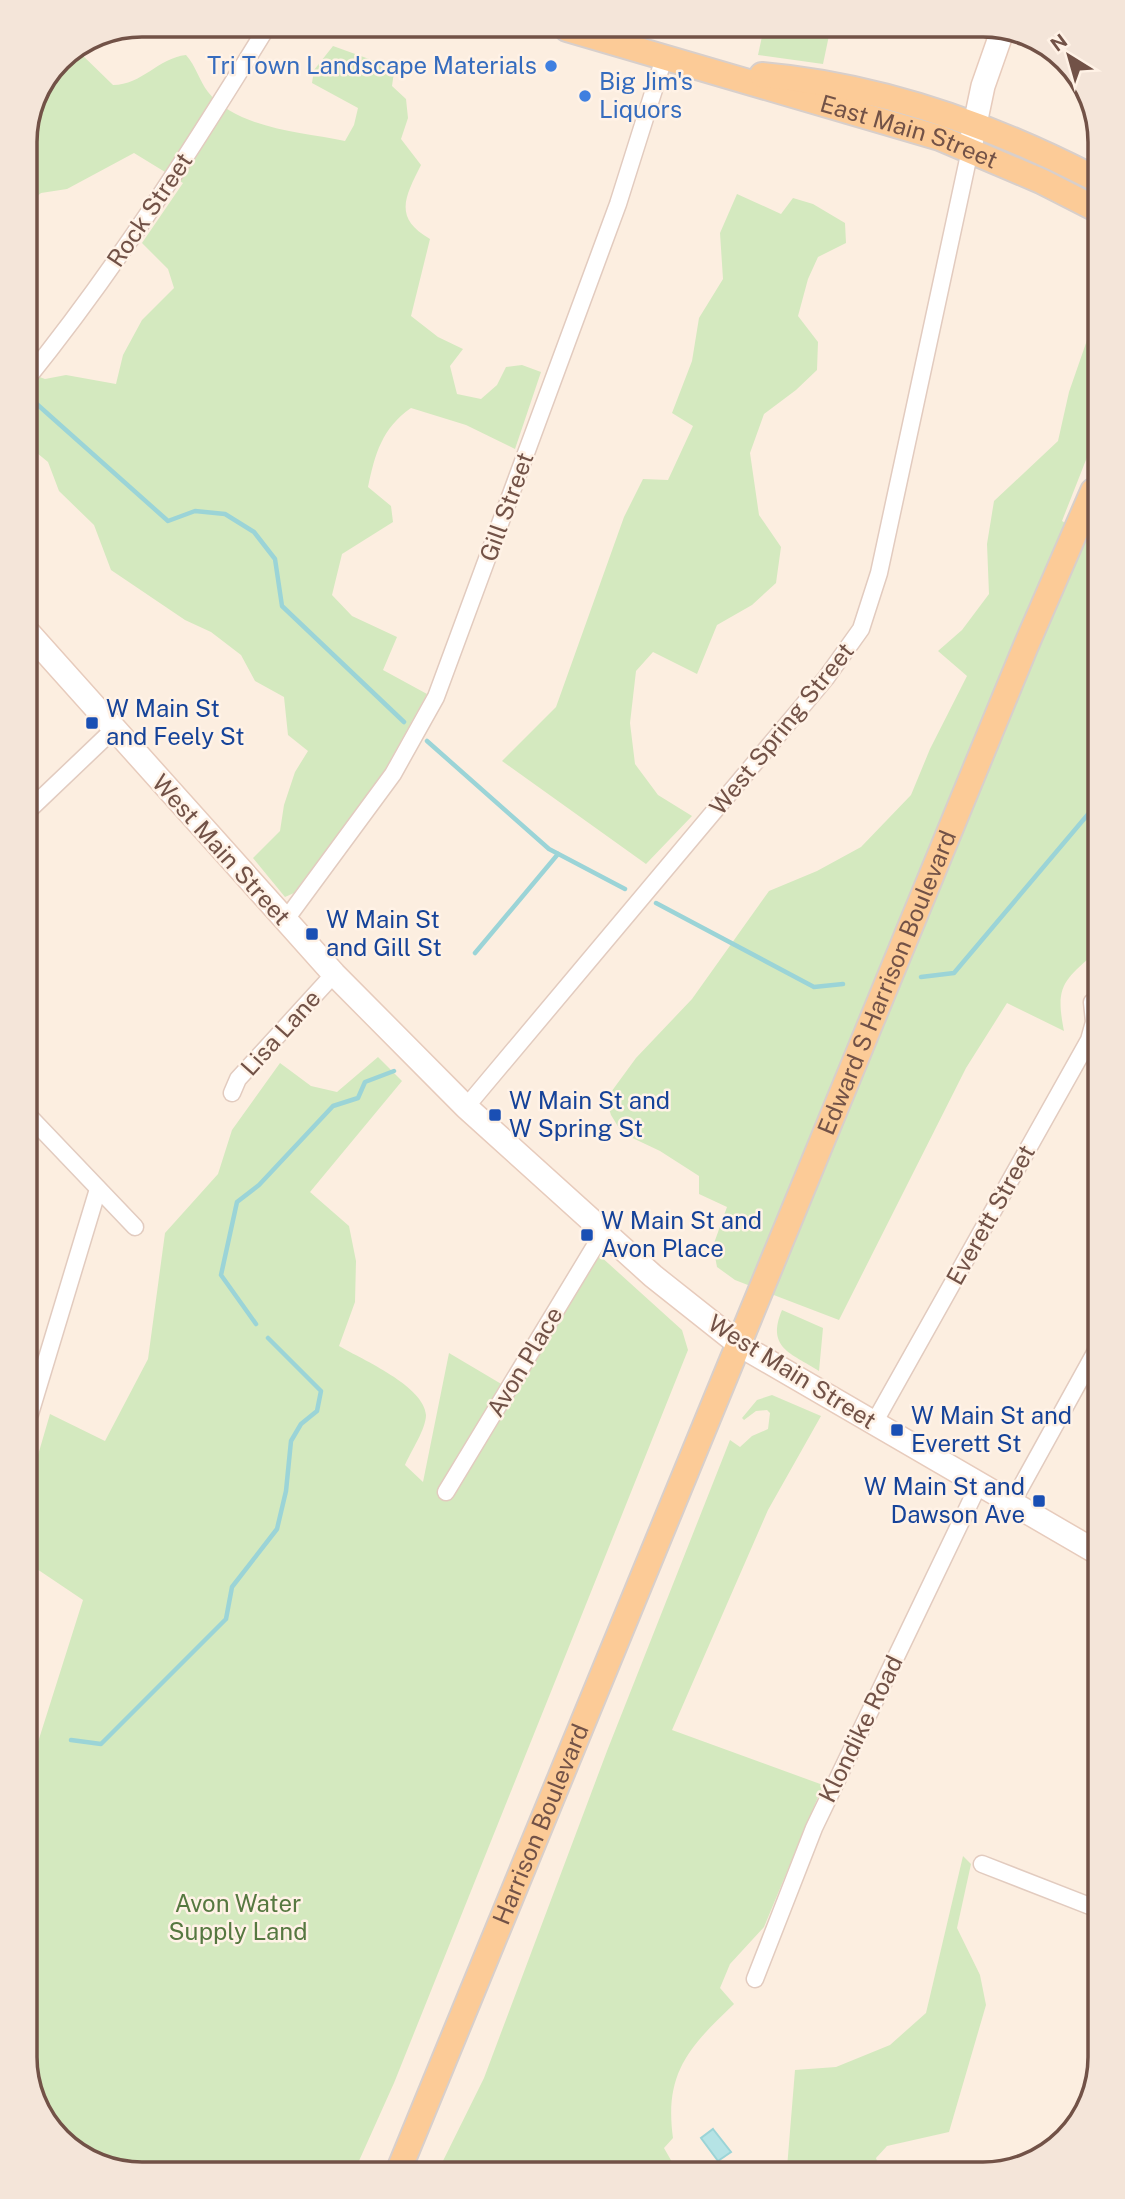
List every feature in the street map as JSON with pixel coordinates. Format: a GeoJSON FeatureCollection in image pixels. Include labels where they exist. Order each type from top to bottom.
{"type":"FeatureCollection","features":[{"type":"Feature","properties":{"kind":"main road","name":"East Main Street"},"geometry":{"type":"LineString","coordinates":[[597,37],[664,58],[719,71],[970,149],[1088,205]]}},
{"type":"Feature","properties":{"kind":"main road"},"geometry":{"type":"LineString","coordinates":[[970,149],[988,69],[999,38]]}},
{"type":"Feature","properties":{"kind":"main road","name":"East Main Street"},"geometry":{"type":"LineString","coordinates":[[719,71],[829,83],[906,102],[975,125],[1088,175]]}},
{"type":"Feature","properties":{"kind":"main road","name":"Edward S Harrison Boulevard"},"geometry":{"type":"LineString","coordinates":[[686,1476],[1019,661],[1087,521]]}},
{"type":"Feature","properties":{"kind":"main road","name":"West Main Street"},"geometry":{"type":"LineString","coordinates":[[37,642],[284,922],[334,974],[466,1107],[653,1276],[740,1345],[1088,1547]]}},
{"type":"Feature","properties":{"kind":"main road","name":"Harrison Boulevard"},"geometry":{"type":"LineString","coordinates":[[402,2162],[686,1476]]}},
{"type":"Feature","properties":{"kind":"street","name":"Rock Street"},"geometry":{"type":"LineString","coordinates":[[37,366],[65,332],[151,211],[261,37]]}},
{"type":"Feature","properties":{"kind":"street","name":"Gill Street"},"geometry":{"type":"LineString","coordinates":[[284,922],[393,774],[436,697],[618,204],[664,58]]}},
{"type":"Feature","properties":{"kind":"street","name":"West Spring Street"},"geometry":{"type":"LineString","coordinates":[[466,1107],[827,678],[857,637],[879,573],[970,149]]}},
{"type":"Feature","properties":{"kind":"street"},"geometry":{"type":"LineString","coordinates":[[37,802],[114,729]]}},
{"type":"Feature","properties":{"kind":"street","name":"Lisa Lane"},"geometry":{"type":"LineString","coordinates":[[232,1093],[239,1079],[334,974]]}},
{"type":"Feature","properties":{"kind":"street","name":"Everett Street"},"geometry":{"type":"LineString","coordinates":[[874,1423],[1088,1042]]}},
{"type":"Feature","properties":{"kind":"street"},"geometry":{"type":"LineString","coordinates":[[37,1124],[135,1227]]}},
{"type":"Feature","properties":{"kind":"street"},"geometry":{"type":"LineString","coordinates":[[37,1392],[98,1189]]}},
{"type":"Feature","properties":{"kind":"street","name":"Avon Place"},"geometry":{"type":"LineString","coordinates":[[446,1492],[604,1231]]}},
{"type":"Feature","properties":{"kind":"street"},"geometry":{"type":"LineString","coordinates":[[1012,1503],[1088,1365]]}},
{"type":"Feature","properties":{"kind":"street","name":"Klondike Road"},"geometry":{"type":"LineString","coordinates":[[755,1979],[814,1828],[979,1484]]}},
{"type":"Feature","properties":{"kind":"street"},"geometry":{"type":"LineString","coordinates":[[982,1864],[1088,1905]]}},
{"type":"Feature","properties":{"kind":"green space"},"geometry":{"type":"Polygon","coordinates":[[[762,37],[829,37],[823,64],[758,55],[762,37]]]}},
{"type":"Feature","properties":{"kind":"green space"},"geometry":{"type":"Polygon","coordinates":[[[333,46],[383,64],[394,72],[392,86],[406,99],[408,118],[401,139],[421,165],[407,197],[407,215],[418,231],[430,239],[411,316],[438,337],[463,349],[450,366],[457,394],[481,399],[497,385],[506,367],[522,365],[541,372],[515,449],[466,425],[411,408],[393,424],[381,443],[368,487],[391,506],[393,522],[342,554],[332,595],[352,616],[397,637],[383,670],[427,694],[382,775],[294,893],[285,897],[253,858],[280,831],[284,805],[295,772],[308,751],[288,735],[284,697],[255,681],[241,655],[211,632],[185,620],[111,570],[94,525],[59,491],[48,462],[37,453],[37,376],[45,379],[66,375],[116,384],[123,355],[142,320],[174,288],[168,269],[142,243],[183,183],[134,153],[67,189],[41,193],[37,196],[37,135],[40,115],[48,95],[58,78],[83,56],[113,85],[133,81],[167,61],[186,55],[208,92],[236,114],[272,127],[345,141],[354,125],[358,108],[312,83],[314,70],[333,46]]]}},
{"type":"Feature","properties":{"kind":"green space"},"geometry":{"type":"Polygon","coordinates":[[[737,194],[781,214],[793,198],[813,204],[845,223],[846,243],[818,257],[808,279],[798,316],[818,342],[817,370],[764,414],[750,453],[759,515],[781,547],[776,583],[752,605],[717,625],[697,674],[653,652],[636,671],[630,723],[635,764],[658,795],[692,816],[646,864],[502,761],[556,707],[624,517],[643,479],[668,480],[693,426],[672,413],[692,361],[699,318],[723,279],[720,233],[737,194]]]}},
{"type":"Feature","properties":{"kind":"green space"},"geometry":{"type":"Polygon","coordinates":[[[1088,337],[1088,455],[1062,521],[1088,536],[1088,959],[1069,978],[1061,994],[1064,1031],[1007,1003],[966,1068],[839,1320],[735,1280],[717,1267],[713,1246],[727,1207],[699,1194],[699,1176],[660,1151],[622,1133],[611,1115],[606,1099],[636,1058],[692,999],[769,891],[817,871],[861,847],[911,795],[930,749],[967,676],[938,651],[962,630],[989,594],[987,544],[994,501],[1058,441],[1069,392],[1088,337]]]}},
{"type":"Feature","properties":{"kind":"green space","name":"Avon Water Supply Land"},"geometry":{"type":"Polygon","coordinates":[[[378,1057],[402,1081],[310,1192],[349,1226],[356,1261],[355,1302],[339,1346],[391,1375],[423,1404],[426,1415],[424,1427],[405,1465],[423,1482],[449,1353],[503,1385],[588,1245],[682,1330],[688,1350],[394,2083],[358,2162],[121,2160],[108,2157],[78,2141],[58,2121],[45,2097],[39,2078],[37,1745],[83,1600],[37,1569],[37,1458],[50,1414],[105,1441],[148,1359],[165,1233],[218,1174],[232,1130],[280,1063],[311,1086],[337,1092],[378,1057]]]}},
{"type":"Feature","properties":{"kind":"green space"},"geometry":{"type":"Polygon","coordinates":[[[782,1310],[823,1328],[819,1371],[791,1354],[779,1341],[777,1333],[782,1310]]]}},
{"type":"Feature","properties":{"kind":"green space"},"geometry":{"type":"Polygon","coordinates":[[[772,1395],[821,1416],[768,1510],[672,1730],[823,1785],[764,1927],[730,1964],[720,1988],[734,2004],[693,2048],[676,2078],[671,2115],[673,2138],[664,2148],[672,2162],[442,2162],[484,2078],[607,1751],[730,1440],[740,1447],[752,1436],[768,1429],[770,1413],[767,1410],[756,1411],[744,1420],[742,1418],[757,1400],[772,1395]]]}},
{"type":"Feature","properties":{"kind":"green space"},"geometry":{"type":"Polygon","coordinates":[[[963,1856],[971,1864],[957,1928],[980,1975],[986,2005],[949,2132],[887,2146],[876,2158],[877,2162],[787,2162],[795,2070],[836,2067],[890,2045],[926,2013],[963,1856]]]}},
{"type":"Feature","properties":{"kind":"water"},"geometry":{"type":"Polygon","coordinates":[[[713,2129],[731,2152],[718,2161],[701,2138],[713,2129]]]}},
{"type":"Feature","properties":{"kind":"waterway"},"geometry":{"type":"LineString","coordinates":[[37,404],[168,521],[195,511],[225,514],[254,532],[275,559],[282,606],[404,722]]}},
{"type":"Feature","properties":{"kind":"waterway"},"geometry":{"type":"LineString","coordinates":[[427,741],[549,849],[625,889]]}},
{"type":"Feature","properties":{"kind":"waterway"},"geometry":{"type":"LineString","coordinates":[[921,977],[954,973],[1088,814]]}},
{"type":"Feature","properties":{"kind":"waterway"},"geometry":{"type":"LineString","coordinates":[[475,953],[558,854]]}},
{"type":"Feature","properties":{"kind":"waterway"},"geometry":{"type":"LineString","coordinates":[[656,903],[814,987],[843,984]]}},
{"type":"Feature","properties":{"kind":"waterway"},"geometry":{"type":"LineString","coordinates":[[256,1324],[221,1275],[237,1202],[259,1185],[333,1106],[358,1098],[365,1082],[394,1071]]}},
{"type":"Feature","properties":{"kind":"waterway"},"geometry":{"type":"LineString","coordinates":[[71,1740],[101,1744],[226,1619],[232,1587],[277,1529],[286,1491],[291,1441],[301,1424],[317,1411],[321,1391],[268,1338]]}},
{"type":"Feature","properties":{"kind":"place","name":"Tri Town Landscape Materials"},"geometry":{"type":"Point","coordinates":[551,66]}},
{"type":"Feature","properties":{"kind":"place","name":"Big Jim's Liquors"},"geometry":{"type":"Point","coordinates":[585,96]}},
{"type":"Feature","properties":{"kind":"place","name":"W Main St and Feely St"},"geometry":{"type":"Point","coordinates":[92,723]}},
{"type":"Feature","properties":{"kind":"place","name":"W Main St and Gill St"},"geometry":{"type":"Point","coordinates":[312,934]}},
{"type":"Feature","properties":{"kind":"place","name":"W Main St and W Spring St"},"geometry":{"type":"Point","coordinates":[495,1115]}},
{"type":"Feature","properties":{"kind":"place","name":"W Main St and Avon Place"},"geometry":{"type":"Point","coordinates":[587,1235]}},
{"type":"Feature","properties":{"kind":"place","name":"W Main St and Everett St"},"geometry":{"type":"Point","coordinates":[897,1430]}},
{"type":"Feature","properties":{"kind":"place","name":"W Main St and Dawson Ave"},"geometry":{"type":"Point","coordinates":[1039,1501]}}]}
